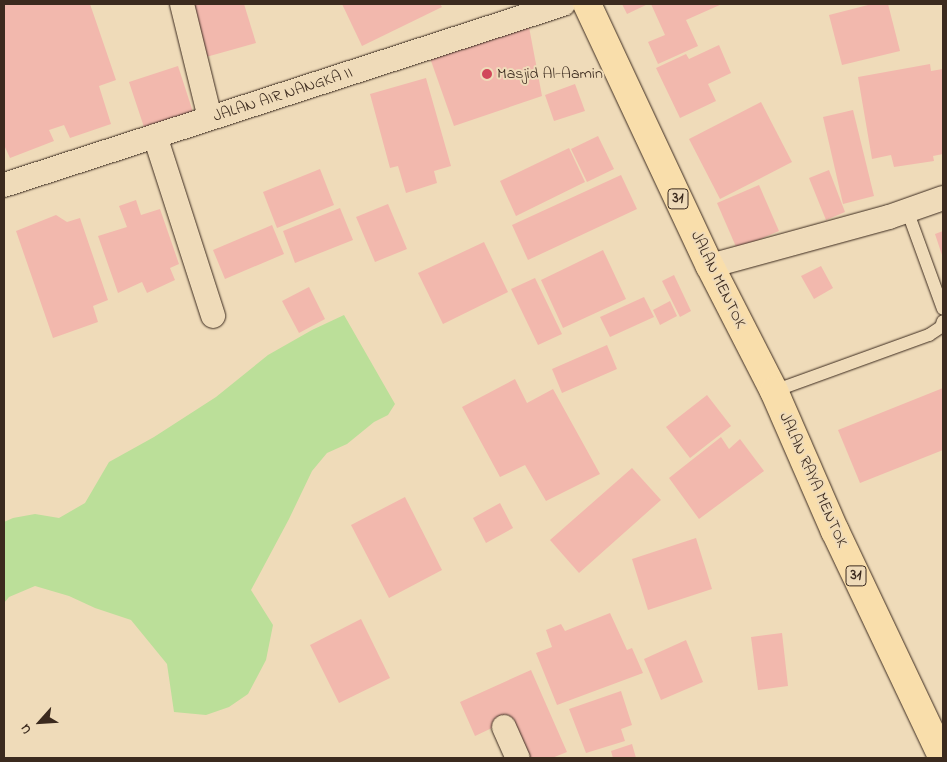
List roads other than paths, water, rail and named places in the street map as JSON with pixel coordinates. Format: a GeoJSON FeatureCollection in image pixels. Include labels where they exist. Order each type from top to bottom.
{"type":"FeatureCollection","features":[{"type":"Feature","properties":{"kind":"highway","name":"JALAN MENTOK"},"geometry":{"type":"LineString","coordinates":[[587,4],[710,266],[774,391]]}},
{"type":"Feature","properties":{"kind":"highway","name":"JALAN RAYA MENTOK"},"geometry":{"type":"LineString","coordinates":[[774,391],[834,531],[943,758]]}},
{"type":"Feature","properties":{"kind":"street"},"geometry":{"type":"LineString","coordinates":[[182,4],[210,118]]}},
{"type":"Feature","properties":{"kind":"street","name":"JALAN AIR NANGKA II"},"geometry":{"type":"LineString","coordinates":[[4,185],[562,4]]}},
{"type":"Feature","properties":{"kind":"street"},"geometry":{"type":"LineString","coordinates":[[155,136],[213,316]]}},
{"type":"Feature","properties":{"kind":"street"},"geometry":{"type":"LineString","coordinates":[[710,266],[943,198]]}},
{"type":"Feature","properties":{"kind":"street"},"geometry":{"type":"LineString","coordinates":[[504,727],[518,758]]}},
{"type":"Feature","properties":{"kind":"lane"},"geometry":{"type":"LineString","coordinates":[[907,210],[943,309]]}},
{"type":"Feature","properties":{"kind":"lane"},"geometry":{"type":"LineString","coordinates":[[774,391],[929,335],[941,327],[943,321]]}},
{"type":"Feature","properties":{"kind":"place","name":"Masjid Al-Aamin"},"geometry":{"type":"Point","coordinates":[487,74]}}]}
